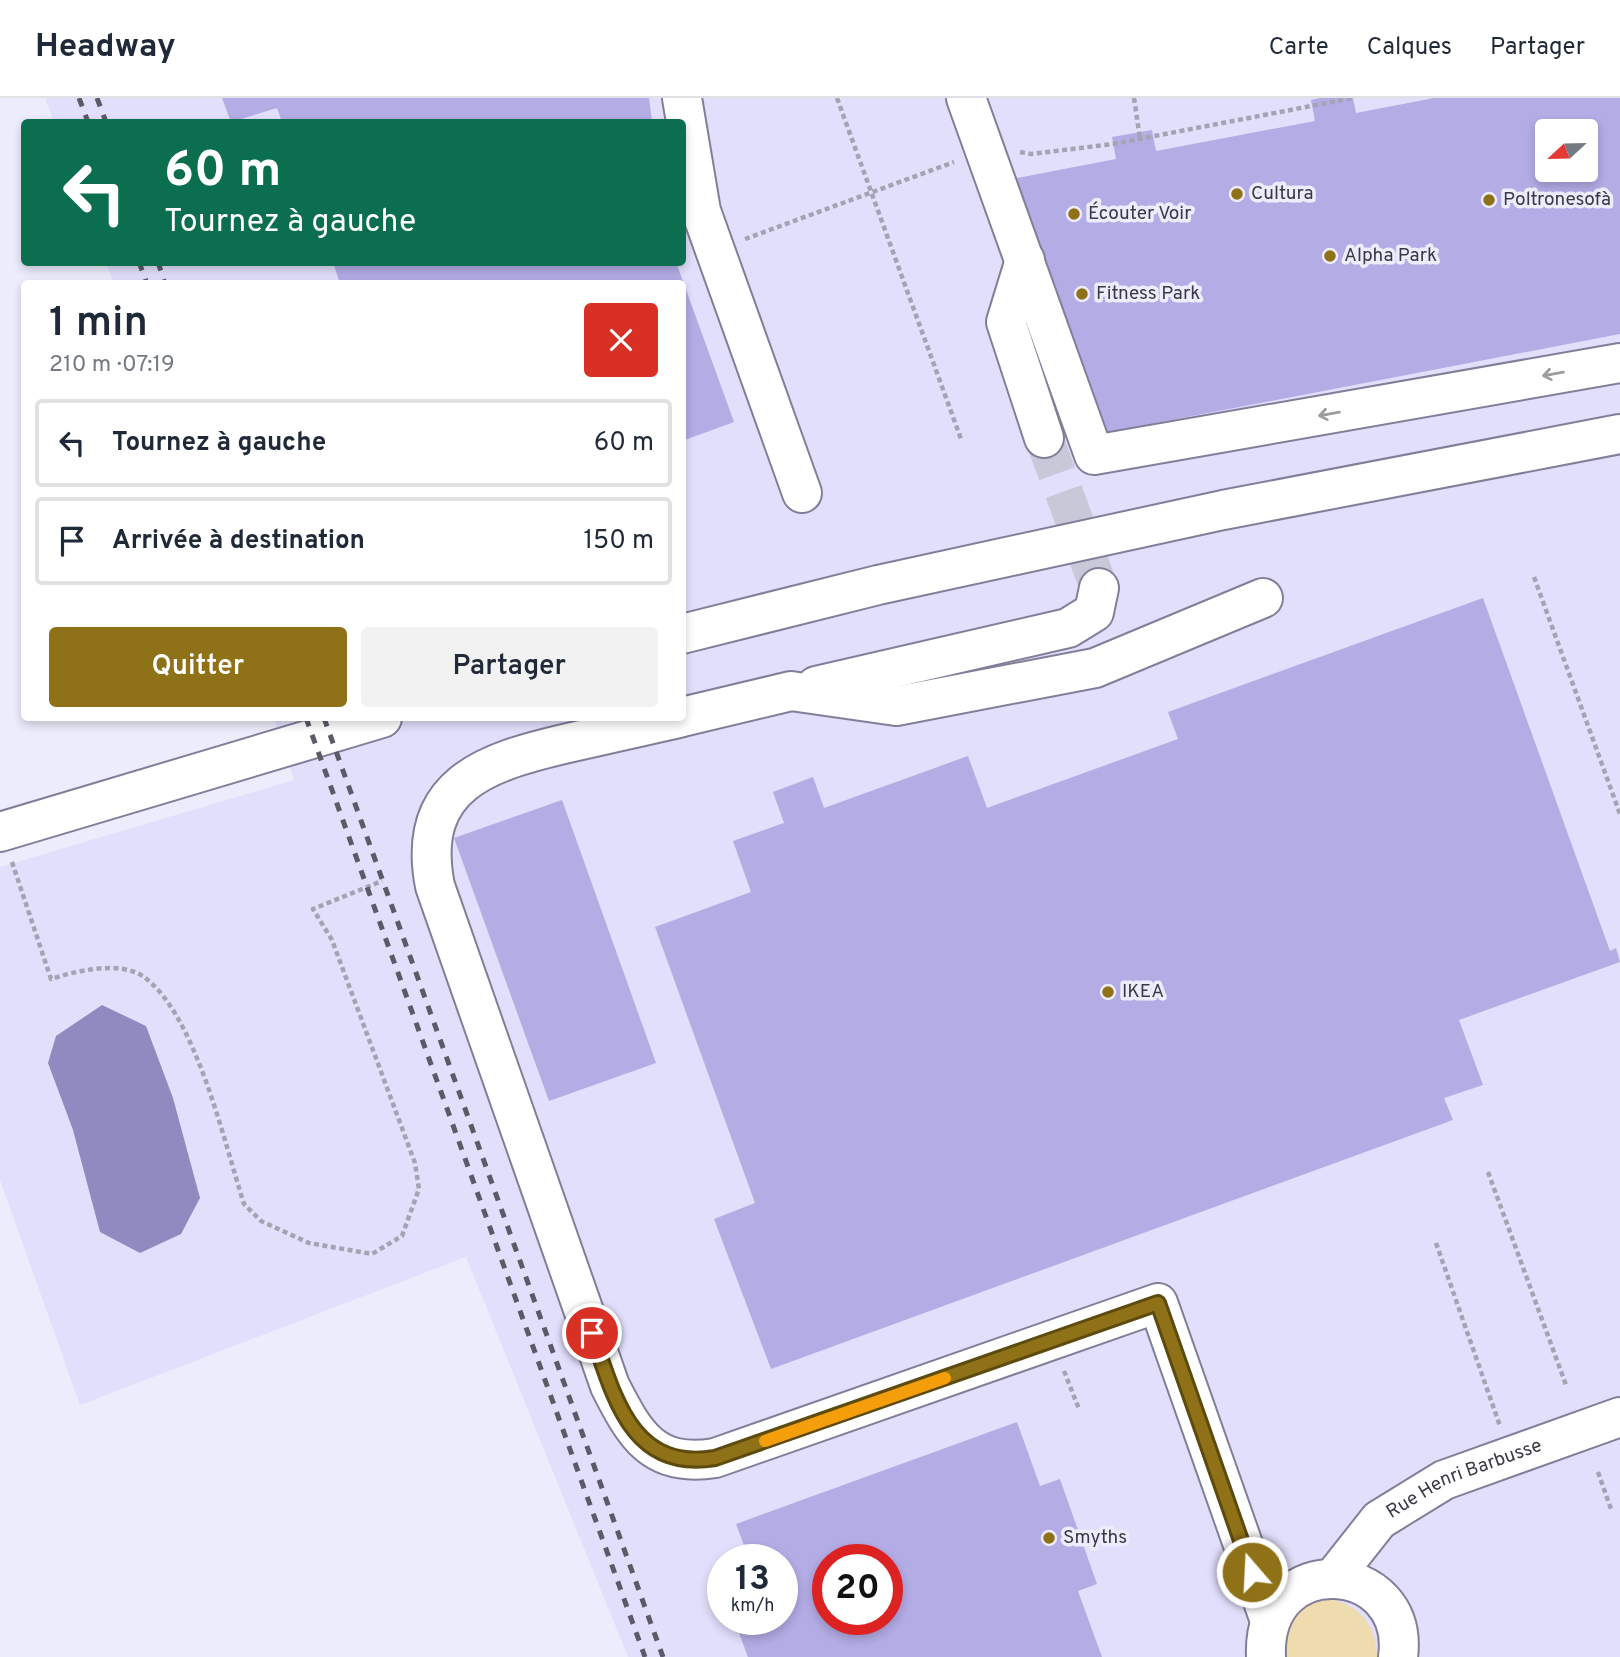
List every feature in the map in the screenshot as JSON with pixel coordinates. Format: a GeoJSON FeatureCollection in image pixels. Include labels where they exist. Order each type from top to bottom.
{"type":"FeatureCollection","features":[{"type":"Feature","properties":{"kind":"main road"},"geometry":{"type":"LineString","coordinates":[[682,98],[686,119]]}},
{"type":"Feature","properties":{"kind":"main road"},"geometry":{"type":"LineString","coordinates":[[966,98],[1094,455],[1620,363]]}},
{"type":"Feature","properties":{"kind":"main road"},"geometry":{"type":"LineString","coordinates":[[686,122],[701,211],[802,493]]}},
{"type":"Feature","properties":{"kind":"main road"},"geometry":{"type":"LineString","coordinates":[[1025,260],[1006,322],[1044,438]]}},
{"type":"Feature","properties":{"kind":"main road"},"geometry":{"type":"LineString","coordinates":[[686,633],[878,585],[1209,513],[1620,434]]}},
{"type":"Feature","properties":{"kind":"main road"},"geometry":{"type":"LineString","coordinates":[[686,716],[1068,628],[1094,612],[1099,588]]}},
{"type":"Feature","properties":{"kind":"main road"},"geometry":{"type":"LineString","coordinates":[[791,691],[896,706],[1095,668],[1263,598]]}},
{"type":"Feature","properties":{"kind":"main road"},"geometry":{"type":"LineString","coordinates":[[1,832],[372,721]]}},
{"type":"Feature","properties":{"kind":"main road"},"geometry":{"type":"LineString","coordinates":[[664,721],[518,755],[487,766],[451,794],[433,830],[429,856],[435,886],[610,1386],[628,1423],[642,1440],[674,1458],[694,1462],[715,1458],[1158,1303],[1268,1639]]}},
{"type":"Feature","properties":{"kind":"main road","name":"Rue Henri Barbusse"},"geometry":{"type":"LineString","coordinates":[[1334,1577],[1379,1520],[1444,1480],[1620,1417]]}},
{"type":"Feature","properties":{"kind":"main road"},"geometry":{"type":"LineString","coordinates":[[1268,1639],[1280,1603],[1295,1589],[1313,1580],[1334,1577],[1352,1580],[1369,1588],[1383,1601],[1393,1617],[1398,1635],[1398,1657]]}},
{"type":"Feature","properties":{"kind":"path"},"geometry":{"type":"LineString","coordinates":[[837,98],[961,439]]}},
{"type":"Feature","properties":{"kind":"path"},"geometry":{"type":"LineString","coordinates":[[1134,98],[1140,139]]}},
{"type":"Feature","properties":{"kind":"path"},"geometry":{"type":"LineString","coordinates":[[716,250],[985,150],[1031,154],[1140,139],[1353,98]]}},
{"type":"Feature","properties":{"kind":"path"},"geometry":{"type":"LineString","coordinates":[[1534,577],[1620,814]]}},
{"type":"Feature","properties":{"kind":"path"},"geometry":{"type":"LineString","coordinates":[[1,832],[51,979],[75,971],[117,969],[143,976],[174,1008],[194,1051],[244,1204],[261,1221],[309,1243],[372,1254],[402,1236],[419,1189],[415,1163],[332,940],[313,909],[382,881]]}},
{"type":"Feature","properties":{"kind":"path"},"geometry":{"type":"LineString","coordinates":[[1488,1171],[1566,1385]]}},
{"type":"Feature","properties":{"kind":"path"},"geometry":{"type":"LineString","coordinates":[[1436,1243],[1500,1420],[1502,1437]]}},
{"type":"Feature","properties":{"kind":"path"},"geometry":{"type":"LineString","coordinates":[[1598,1472],[1612,1512]]}},
{"type":"Feature","properties":{"kind":"shaded area"},"geometry":{"type":"Polygon","coordinates":[[[45,98],[1620,98],[1620,1657],[628,1657],[466,1257],[80,1405],[0,1180],[0,867],[294,780],[275,721],[686,721],[686,280],[112,280],[107,266],[686,266],[686,119],[53,119],[45,98]]]}},
{"type":"Feature","properties":{"kind":"shaded area"},"geometry":{"type":"Polygon","coordinates":[[[102,1005],[146,1026],[173,1098],[200,1198],[181,1234],[140,1253],[100,1232],[73,1130],[48,1063],[56,1036],[102,1005]]]}},
{"type":"Feature","properties":{"kind":"shaded area"},"geometry":{"type":"Polygon","coordinates":[[[1330,1599],[1350,1607],[1365,1619],[1374,1635],[1377,1657],[1277,1657],[1286,1620],[1313,1601],[1330,1599]]]}},
{"type":"Feature","properties":{"kind":"building"},"geometry":{"type":"Polygon","coordinates":[[[222,98],[649,98],[652,119],[281,119],[277,108],[241,119],[230,119],[222,98]]]}},
{"type":"Feature","properties":{"kind":"building","name":"Alpha Park"},"geometry":{"type":"Polygon","coordinates":[[[1320,98],[1353,98],[1356,113],[1434,98],[1620,98],[1620,334],[1104,433],[1012,179],[1116,159],[1112,137],[1152,130],[1156,151],[1315,121],[1311,100],[1320,98]]]}},
{"type":"Feature","properties":{"kind":"building"},"geometry":{"type":"Polygon","coordinates":[[[334,266],[677,266],[683,280],[339,280],[334,266]]]}},
{"type":"Feature","properties":{"kind":"building"},"geometry":{"type":"Polygon","coordinates":[[[686,290],[734,422],[686,440],[686,290]]]}},
{"type":"Feature","properties":{"kind":"building","name":"IKEA"},"geometry":{"type":"Polygon","coordinates":[[[1483,598],[1610,951],[1616,948],[1620,962],[1459,1020],[1483,1085],[1444,1098],[1453,1120],[771,1369],[714,1219],[755,1203],[655,927],[751,892],[733,841],[784,823],[773,792],[813,777],[824,808],[968,756],[987,808],[1178,739],[1168,712],[1483,598]]]}},
{"type":"Feature","properties":{"kind":"building"},"geometry":{"type":"Polygon","coordinates":[[[562,800],[656,1063],[549,1101],[454,838],[562,800]]]}},
{"type":"Feature","properties":{"kind":"building"},"geometry":{"type":"Polygon","coordinates":[[[1017,1422],[1040,1486],[1060,1479],[1097,1584],[1078,1591],[1102,1657],[748,1657],[740,1635],[798,1635],[798,1544],[743,1544],[736,1524],[1017,1422]]]}},
{"type":"Feature","properties":{"kind":"tunnel"},"geometry":{"type":"LineString","coordinates":[[1044,438],[1099,588]]}},
{"type":"Feature","properties":{"kind":"railway"},"geometry":{"type":"LineString","coordinates":[[79,98],[87,119]]}},
{"type":"Feature","properties":{"kind":"railway"},"geometry":{"type":"LineString","coordinates":[[97,98],[105,119]]}},
{"type":"Feature","properties":{"kind":"railway"},"geometry":{"type":"LineString","coordinates":[[140,266],[146,280]]}},
{"type":"Feature","properties":{"kind":"railway"},"geometry":{"type":"LineString","coordinates":[[159,266],[164,280]]}},
{"type":"Feature","properties":{"kind":"railway"},"geometry":{"type":"LineString","coordinates":[[307,721],[645,1657]]}},
{"type":"Feature","properties":{"kind":"railway"},"geometry":{"type":"LineString","coordinates":[[325,721],[663,1657]]}},
{"type":"Feature","properties":{"kind":"slow traffic"},"geometry":{"type":"LineString","coordinates":[[765,1441],[945,1378]]}},
{"type":"Feature","properties":{"kind":"place","name":"Cultura"},"geometry":{"type":"Point","coordinates":[1237,194]}},
{"type":"Feature","properties":{"kind":"place","name":"Poltronesofà"},"geometry":{"type":"Point","coordinates":[1489,200]}},
{"type":"Feature","properties":{"kind":"place","name":"Écouter Voir"},"geometry":{"type":"Point","coordinates":[1074,214]}},
{"type":"Feature","properties":{"kind":"place","name":"Alpha Park"},"geometry":{"type":"Point","coordinates":[1330,256]}},
{"type":"Feature","properties":{"kind":"place","name":"Fitness Park"},"geometry":{"type":"Point","coordinates":[1082,294]}},
{"type":"Feature","properties":{"kind":"place","name":"IKEA"},"geometry":{"type":"Point","coordinates":[1108,992]}},
{"type":"Feature","properties":{"kind":"place","name":"Smyths"},"geometry":{"type":"Point","coordinates":[1049,1538]}},
{"type":"Feature","properties":{"kind":"route"},"geometry":{"type":"LineString","coordinates":[[592,1333],[610,1386],[628,1423],[642,1440],[656,1451],[694,1462],[715,1458],[1158,1303],[1252,1572]]}}]}
